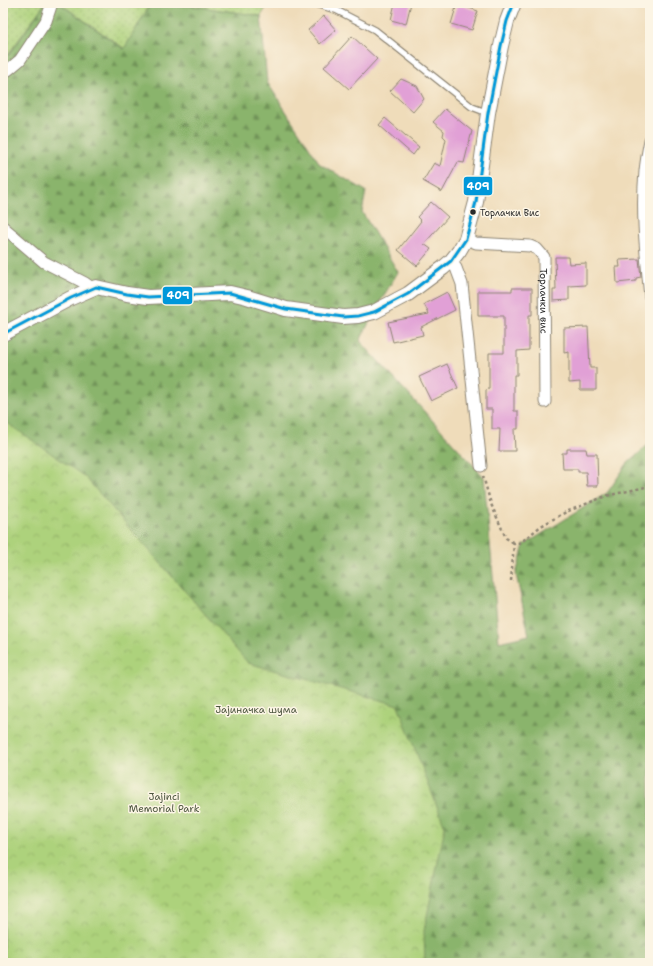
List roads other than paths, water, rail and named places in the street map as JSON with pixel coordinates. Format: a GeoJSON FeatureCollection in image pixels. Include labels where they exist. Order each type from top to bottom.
{"type":"FeatureCollection","features":[{"type":"Feature","properties":{"kind":"street"},"geometry":{"type":"LineString","coordinates":[[3,70],[8,70],[20,60],[46,21],[52,3]]}},
{"type":"Feature","properties":{"kind":"street"},"geometry":{"type":"LineString","coordinates":[[3,334],[92,288],[101,288],[148,297],[230,293],[286,309],[343,317],[363,315],[374,312],[390,305],[408,294],[451,261],[466,239],[476,202],[488,113],[501,46],[507,21],[514,3]]}},
{"type":"Feature","properties":{"kind":"street"},"geometry":{"type":"LineString","coordinates":[[650,140],[645,171],[644,214],[645,249],[650,297]]}},
{"type":"Feature","properties":{"kind":"street"},"geometry":{"type":"LineString","coordinates":[[3,227],[44,262],[92,288]]}},
{"type":"Feature","properties":{"kind":"street","name":"Торлачки вис"},"geometry":{"type":"LineString","coordinates":[[466,239],[476,243],[530,246],[537,249],[544,257],[545,402]]}},
{"type":"Feature","properties":{"kind":"street"},"geometry":{"type":"LineString","coordinates":[[451,261],[456,268],[462,284],[481,466]]}},
{"type":"Feature","properties":{"kind":"lane"},"geometry":{"type":"LineString","coordinates":[[312,3],[336,10],[355,18],[375,30],[472,107],[488,113]]}},
{"type":"Feature","properties":{"kind":"place","name":"Торлачки Вис"},"geometry":{"type":"Point","coordinates":[473,212]}},
{"type":"Feature","properties":{"kind":"park label","name":"Јајиначка шума"},"geometry":{"type":"Point","coordinates":[256,709]}},
{"type":"Feature","properties":{"kind":"park label","name":"Jajinci Memorial Park"},"geometry":{"type":"Point","coordinates":[164,802]}}]}
